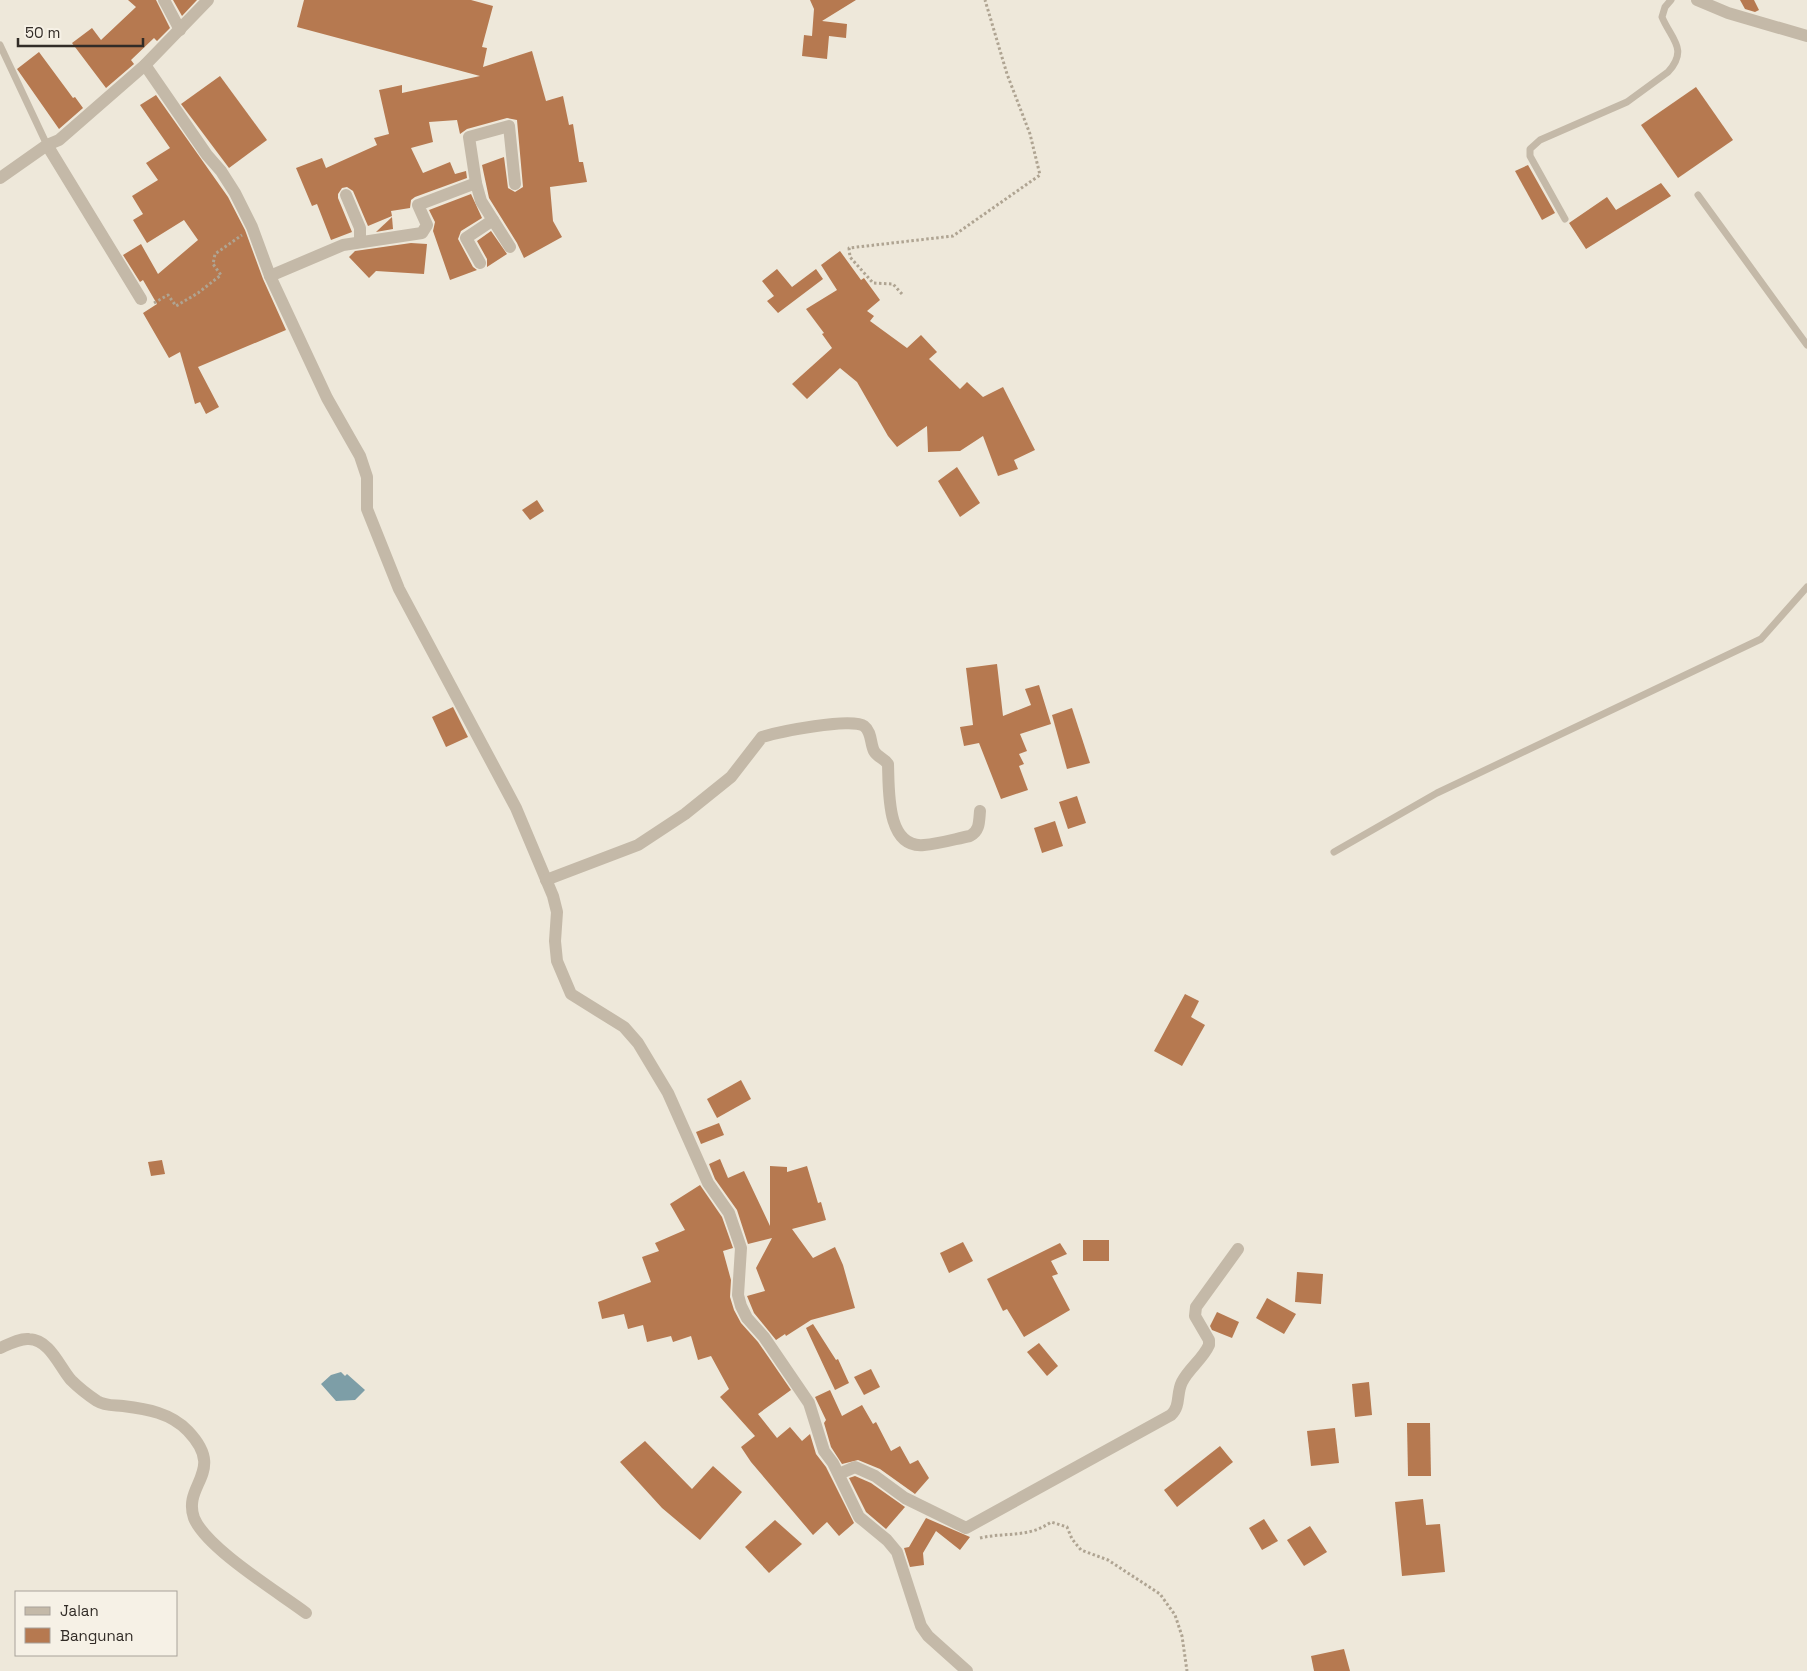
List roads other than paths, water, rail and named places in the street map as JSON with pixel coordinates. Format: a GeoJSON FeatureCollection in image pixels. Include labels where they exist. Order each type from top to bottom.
{"type":"FeatureCollection","features":[{"type":"Feature","properties":{"kind":"street"},"geometry":{"type":"LineString","coordinates":[[164,0],[180,30]]}},
{"type":"Feature","properties":{"kind":"street"},"geometry":{"type":"LineString","coordinates":[[0,178],[47,145],[59,140],[145,65],[208,0]]}},
{"type":"Feature","properties":{"kind":"street"},"geometry":{"type":"LineString","coordinates":[[1697,0],[1728,13],[1807,36]]}},
{"type":"Feature","properties":{"kind":"street"},"geometry":{"type":"LineString","coordinates":[[145,65],[207,156],[221,171],[252,227],[270,276],[327,398],[360,456],[367,477],[367,509],[399,589],[516,808],[553,896],[557,912],[555,941],[557,961],[571,994],[624,1027],[638,1043],[668,1093],[708,1184],[729,1213],[741,1248],[738,1295],[747,1318],[764,1337],[809,1403],[824,1451],[839,1474],[859,1517],[887,1540],[897,1552],[921,1626],[928,1636],[967,1671]]}},
{"type":"Feature","properties":{"kind":"street"},"geometry":{"type":"LineString","coordinates":[[510,247],[481,201],[476,182],[470,137],[509,126],[515,184]]}},
{"type":"Feature","properties":{"kind":"street"},"geometry":{"type":"LineString","coordinates":[[47,145],[141,300]]}},
{"type":"Feature","properties":{"kind":"street"},"geometry":{"type":"LineString","coordinates":[[270,276],[343,244],[422,234],[427,225],[418,205],[476,182]]}},
{"type":"Feature","properties":{"kind":"street"},"geometry":{"type":"LineString","coordinates":[[346,195],[360,228],[360,242]]}},
{"type":"Feature","properties":{"kind":"street"},"geometry":{"type":"LineString","coordinates":[[480,262],[466,238],[493,220]]}},
{"type":"Feature","properties":{"kind":"street"},"geometry":{"type":"LineString","coordinates":[[546,880],[638,844],[677,819],[731,777],[762,738],[823,726],[854,723],[863,725],[868,731],[874,750],[888,764],[889,801],[895,824],[901,838],[911,844],[924,845],[970,836],[976,833],[979,827],[980,811]]}},
{"type":"Feature","properties":{"kind":"street"},"geometry":{"type":"LineString","coordinates":[[839,1474],[855,1467],[875,1476],[905,1498],[932,1513],[966,1528],[1175,1411],[1179,1404],[1178,1391],[1184,1379],[1209,1345],[1209,1340],[1195,1316],[1196,1308],[1238,1249]]}},
{"type":"Feature","properties":{"kind":"street"},"geometry":{"type":"LineString","coordinates":[[0,1348],[28,1339],[38,1341],[47,1348],[70,1379],[86,1394],[103,1404],[148,1409],[172,1418],[181,1424],[196,1441],[204,1461],[204,1475],[192,1501],[195,1519],[201,1530],[220,1549],[306,1613]]}},
{"type":"Feature","properties":{"kind":"lane"},"geometry":{"type":"LineString","coordinates":[[1565,219],[1530,156],[1530,149],[1540,140],[1627,102],[1674,66],[1678,52],[1673,35],[1662,17],[1665,7],[1671,0]]}},
{"type":"Feature","properties":{"kind":"lane"},"geometry":{"type":"LineString","coordinates":[[0,45],[47,145]]}},
{"type":"Feature","properties":{"kind":"lane"},"geometry":{"type":"LineString","coordinates":[[1698,195],[1807,345]]}},
{"type":"Feature","properties":{"kind":"lane"},"geometry":{"type":"LineString","coordinates":[[1334,852],[1437,793],[1761,639],[1807,587]]}},
{"type":"Feature","properties":{"kind":"water"},"geometry":{"type":"Polygon","coordinates":[[[341,1372],[345,1376],[347,1374],[365,1390],[355,1400],[336,1401],[321,1384],[331,1375],[341,1372]]]}}]}
